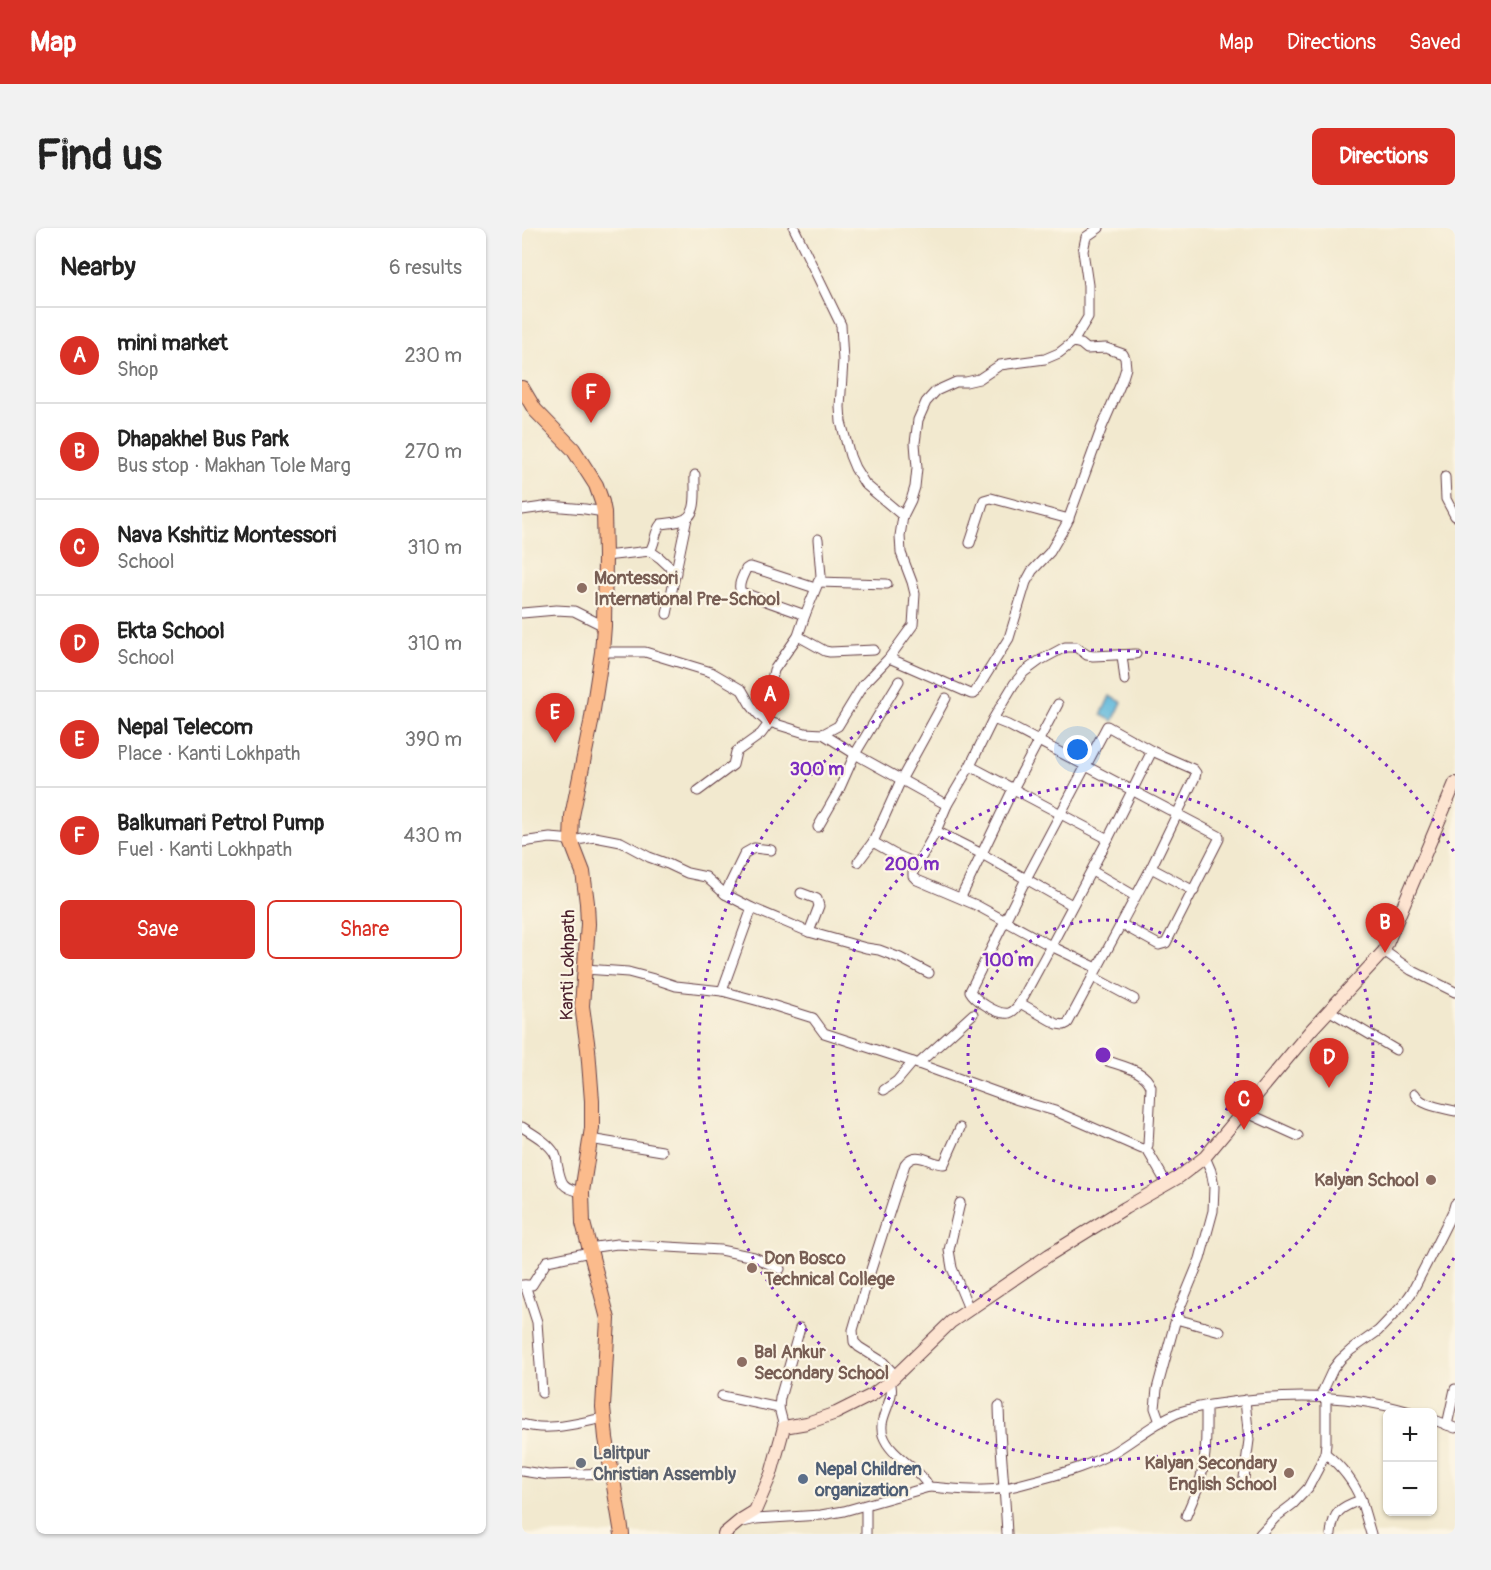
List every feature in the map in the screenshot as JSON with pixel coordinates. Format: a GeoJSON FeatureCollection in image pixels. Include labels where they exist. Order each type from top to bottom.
{"type":"FeatureCollection","features":[{"type":"Feature","properties":{"kind":"main road","name":"Kanti Lokhpath"},"geometry":{"type":"LineString","coordinates":[[522,388],[535,410],[573,449],[596,485],[604,513],[602,652],[591,723],[572,816],[571,841],[583,872],[588,924],[582,1006],[592,1101],[590,1139],[582,1192],[583,1223],[608,1319],[603,1407],[611,1473],[622,1534]]}},
{"type":"Feature","properties":{"kind":"main road"},"geometry":{"type":"LineString","coordinates":[[724,1534],[755,1510],[771,1474],[784,1427],[807,1423],[836,1413],[872,1395],[951,1322],[969,1309],[1049,1255],[1179,1177],[1204,1157],[1311,1030],[1384,951],[1452,799],[1455,783]]}},
{"type":"Feature","properties":{"kind":"street"},"geometry":{"type":"LineString","coordinates":[[794,228],[842,325],[841,422],[850,456],[866,484],[903,516]]}},
{"type":"Feature","properties":{"kind":"street"},"geometry":{"type":"LineString","coordinates":[[823,734],[838,726],[862,685],[889,658],[914,625],[915,594],[901,553],[900,536],[903,516],[915,487],[917,468],[915,443],[918,420],[926,402],[936,391],[956,382],[979,379],[1000,365],[1045,359],[1059,353],[1073,342],[1088,317],[1088,285],[1083,251],[1086,237],[1099,228]]}},
{"type":"Feature","properties":{"kind":"street"},"geometry":{"type":"LineString","coordinates":[[889,658],[974,694],[1009,638],[1026,582],[1032,571],[1050,552],[1069,519],[1126,368],[1125,358],[1118,351],[1106,348],[1087,348],[1073,342]]}},
{"type":"Feature","properties":{"kind":"street"},"geometry":{"type":"LineString","coordinates":[[650,551],[654,545],[657,529],[661,524],[681,521],[691,516],[695,508],[695,475]]}},
{"type":"Feature","properties":{"kind":"street"},"geometry":{"type":"LineString","coordinates":[[1445,477],[1446,500],[1455,516]]}},
{"type":"Feature","properties":{"kind":"street"},"geometry":{"type":"LineString","coordinates":[[970,543],[984,500],[987,498],[1069,519]]}},
{"type":"Feature","properties":{"kind":"street"},"geometry":{"type":"LineString","coordinates":[[522,510],[550,506],[604,513]]}},
{"type":"Feature","properties":{"kind":"street"},"geometry":{"type":"LineString","coordinates":[[667,614],[687,518]]}},
{"type":"Feature","properties":{"kind":"street"},"geometry":{"type":"LineString","coordinates":[[698,790],[733,765],[736,752],[761,734],[768,721],[770,688],[774,670],[798,636],[821,576],[818,538]]}},
{"type":"Feature","properties":{"kind":"street"},"geometry":{"type":"LineString","coordinates":[[605,556],[650,551],[676,573]]}},
{"type":"Feature","properties":{"kind":"street"},"geometry":{"type":"LineString","coordinates":[[805,615],[741,592],[740,584],[746,569],[754,568],[817,585],[887,584]]}},
{"type":"Feature","properties":{"kind":"street"},"geometry":{"type":"LineString","coordinates":[[522,613],[574,611],[604,626]]}},
{"type":"Feature","properties":{"kind":"street"},"geometry":{"type":"LineString","coordinates":[[798,636],[830,652],[874,650]]}},
{"type":"Feature","properties":{"kind":"street"},"geometry":{"type":"LineString","coordinates":[[1134,999],[1051,946],[961,897],[917,880],[913,872],[993,718],[1024,672],[1065,647],[1072,646],[1093,656],[1136,654]]}},
{"type":"Feature","properties":{"kind":"street"},"geometry":{"type":"LineString","coordinates":[[602,652],[645,652],[711,672],[742,690],[758,714],[768,721],[805,733],[823,734],[947,805]]}},
{"type":"Feature","properties":{"kind":"street"},"geometry":{"type":"LineString","coordinates":[[1122,655],[1125,680]]}},
{"type":"Feature","properties":{"kind":"street"},"geometry":{"type":"LineString","coordinates":[[818,827],[838,792],[855,754],[899,681]]}},
{"type":"Feature","properties":{"kind":"street"},"geometry":{"type":"LineString","coordinates":[[858,862],[873,842],[901,780],[946,698]]}},
{"type":"Feature","properties":{"kind":"street"},"geometry":{"type":"LineString","coordinates":[[961,897],[1013,789],[1058,704]]}},
{"type":"Feature","properties":{"kind":"street"},"geometry":{"type":"LineString","coordinates":[[993,718],[1219,836],[1194,891],[1164,945],[1121,924]]}},
{"type":"Feature","properties":{"kind":"street"},"geometry":{"type":"LineString","coordinates":[[1020,1003],[1057,1024],[1068,1023],[1151,868],[1196,773],[1107,726],[969,991],[986,1006],[1004,1013],[1014,1010],[1020,1003],[1092,871],[1152,751]]}},
{"type":"Feature","properties":{"kind":"street"},"geometry":{"type":"LineString","coordinates":[[970,766],[1108,839]]}},
{"type":"Feature","properties":{"kind":"street"},"geometry":{"type":"LineString","coordinates":[[936,831],[1072,905]]}},
{"type":"Feature","properties":{"kind":"street"},"geometry":{"type":"LineString","coordinates":[[522,842],[550,838],[571,841],[595,837],[621,842],[687,873],[706,877],[725,894],[752,908],[809,932],[879,950],[929,973]]}},
{"type":"Feature","properties":{"kind":"street"},"geometry":{"type":"LineString","coordinates":[[873,842],[918,864]]}},
{"type":"Feature","properties":{"kind":"street"},"geometry":{"type":"LineString","coordinates":[[725,894],[744,854],[754,848],[771,850]]}},
{"type":"Feature","properties":{"kind":"street"},"geometry":{"type":"LineString","coordinates":[[1151,868],[1194,891]]}},
{"type":"Feature","properties":{"kind":"street"},"geometry":{"type":"LineString","coordinates":[[1092,871],[1135,896]]}},
{"type":"Feature","properties":{"kind":"street"},"geometry":{"type":"LineString","coordinates":[[801,893],[819,902],[809,932]]}},
{"type":"Feature","properties":{"kind":"street"},"geometry":{"type":"LineString","coordinates":[[722,991],[752,908]]}},
{"type":"Feature","properties":{"kind":"street"},"geometry":{"type":"LineString","coordinates":[[1384,951],[1411,970],[1455,992]]}},
{"type":"Feature","properties":{"kind":"street"},"geometry":{"type":"LineString","coordinates":[[585,969],[627,972],[676,986],[722,991],[794,1011],[813,1018],[824,1033],[1055,1111],[1142,1149],[1146,1148]]}},
{"type":"Feature","properties":{"kind":"street"},"geometry":{"type":"LineString","coordinates":[[1330,1011],[1396,1050]]}},
{"type":"Feature","properties":{"kind":"street"},"geometry":{"type":"LineString","coordinates":[[884,1090],[973,1014]]}},
{"type":"Feature","properties":{"kind":"street"},"geometry":{"type":"LineString","coordinates":[[1105,1060],[1144,1075],[1149,1080],[1151,1087],[1148,1146],[1146,1148]]}},
{"type":"Feature","properties":{"kind":"street"},"geometry":{"type":"LineString","coordinates":[[1415,1094],[1423,1102],[1455,1111]]}},
{"type":"Feature","properties":{"kind":"street"},"geometry":{"type":"LineString","coordinates":[[1243,1111],[1298,1137]]}},
{"type":"Feature","properties":{"kind":"street"},"geometry":{"type":"LineString","coordinates":[[522,1127],[544,1142],[555,1155],[560,1181],[564,1186],[582,1192]]}},
{"type":"Feature","properties":{"kind":"street"},"geometry":{"type":"LineString","coordinates":[[929,1487],[926,1481],[887,1443],[883,1435],[882,1421],[892,1390],[893,1378],[884,1362],[854,1342],[853,1330],[906,1164],[910,1158],[917,1156],[944,1164],[960,1128]]}},
{"type":"Feature","properties":{"kind":"street"},"geometry":{"type":"LineString","coordinates":[[590,1139],[662,1151]]}},
{"type":"Feature","properties":{"kind":"street"},"geometry":{"type":"LineString","coordinates":[[1146,1148],[1167,1184]]}},
{"type":"Feature","properties":{"kind":"street"},"geometry":{"type":"LineString","coordinates":[[1160,1422],[1155,1408],[1155,1398],[1164,1360],[1176,1319],[1200,1258],[1213,1211],[1214,1187],[1211,1171],[1204,1157]]}},
{"type":"Feature","properties":{"kind":"street"},"geometry":{"type":"LineString","coordinates":[[960,1203],[949,1250],[952,1268],[969,1309]]}},
{"type":"Feature","properties":{"kind":"street"},"geometry":{"type":"LineString","coordinates":[[1260,1534],[1308,1488],[1318,1469],[1325,1453],[1326,1443],[1323,1397],[1333,1369],[1351,1350],[1378,1331],[1403,1305],[1430,1259],[1454,1211],[1455,1204]]}},
{"type":"Feature","properties":{"kind":"street"},"geometry":{"type":"LineString","coordinates":[[542,1394],[537,1322],[524,1285],[532,1285],[547,1261],[617,1244],[720,1250],[754,1257],[780,1269]]}},
{"type":"Feature","properties":{"kind":"street"},"geometry":{"type":"LineString","coordinates":[[1176,1319],[1220,1330]]}},
{"type":"Feature","properties":{"kind":"street"},"geometry":{"type":"LineString","coordinates":[[784,1427],[779,1408],[780,1398],[800,1328]]}},
{"type":"Feature","properties":{"kind":"street"},"geometry":{"type":"LineString","coordinates":[[1451,1426],[1455,1389]]}},
{"type":"Feature","properties":{"kind":"street"},"geometry":{"type":"LineString","coordinates":[[723,1396],[779,1408]]}},
{"type":"Feature","properties":{"kind":"street"},"geometry":{"type":"LineString","coordinates":[[735,1525],[756,1518],[821,1515],[866,1506],[929,1487],[984,1490],[1021,1485],[1095,1462],[1160,1422],[1178,1413],[1206,1406],[1245,1400],[1323,1397],[1395,1408]]}},
{"type":"Feature","properties":{"kind":"street"},"geometry":{"type":"LineString","coordinates":[[1244,1478],[1249,1440],[1245,1400]]}},
{"type":"Feature","properties":{"kind":"street"},"geometry":{"type":"LineString","coordinates":[[1186,1516],[1201,1479],[1206,1440],[1206,1406]]}},
{"type":"Feature","properties":{"kind":"street"},"geometry":{"type":"LineString","coordinates":[[999,1407],[1007,1534]]}},
{"type":"Feature","properties":{"kind":"street"},"geometry":{"type":"LineString","coordinates":[[522,1424],[543,1428],[604,1418]]}},
{"type":"Feature","properties":{"kind":"street"},"geometry":{"type":"LineString","coordinates":[[1325,1453],[1338,1464],[1355,1487],[1371,1534]]}},
{"type":"Feature","properties":{"kind":"street"},"geometry":{"type":"LineString","coordinates":[[522,1471],[548,1475],[611,1473]]}},
{"type":"Feature","properties":{"kind":"street"},"geometry":{"type":"LineString","coordinates":[[1331,1534],[1332,1521],[1344,1506],[1361,1500]]}},
{"type":"Feature","properties":{"kind":"street"},"geometry":{"type":"LineString","coordinates":[[866,1506],[866,1534]]}},
{"type":"Feature","properties":{"kind":"water"},"geometry":{"type":"Polygon","coordinates":[[[1110,696],[1122,702],[1113,721],[1101,715],[1110,696]]]}},
{"type":"Feature","properties":{"kind":"place","name":"Balkumari Petrol Pump"},"geometry":{"type":"Point","coordinates":[591,423]}},
{"type":"Feature","properties":{"kind":"place","name":"Montessori International Pre-School"},"geometry":{"type":"Point","coordinates":[582,588]}},
{"type":"Feature","properties":{"kind":"place","name":"mini market"},"geometry":{"type":"Point","coordinates":[770,725]}},
{"type":"Feature","properties":{"kind":"place","name":"Nepal Telecom"},"geometry":{"type":"Point","coordinates":[555,743]}},
{"type":"Feature","properties":{"kind":"place","name":"Dhapakhel Bus Park"},"geometry":{"type":"Point","coordinates":[1385,953]}},
{"type":"Feature","properties":{"kind":"place","name":"Ekta School"},"geometry":{"type":"Point","coordinates":[1329,1088]}},
{"type":"Feature","properties":{"kind":"place","name":"Nava Kshitiz Montessori"},"geometry":{"type":"Point","coordinates":[1244,1130]}},
{"type":"Feature","properties":{"kind":"place","name":"Kalyan School"},"geometry":{"type":"Point","coordinates":[1431,1180]}},
{"type":"Feature","properties":{"kind":"place","name":"Don Bosco Technical College"},"geometry":{"type":"Point","coordinates":[752,1268]}},
{"type":"Feature","properties":{"kind":"place","name":"Bal Ankur Secondary School"},"geometry":{"type":"Point","coordinates":[742,1362]}},
{"type":"Feature","properties":{"kind":"place","name":"Lalitpur Christian Assembly"},"geometry":{"type":"Point","coordinates":[581,1463]}},
{"type":"Feature","properties":{"kind":"place","name":"Kalyan Secondary English School"},"geometry":{"type":"Point","coordinates":[1289,1473]}},
{"type":"Feature","properties":{"kind":"place","name":"Nepal Children organization"},"geometry":{"type":"Point","coordinates":[803,1479]}}]}
